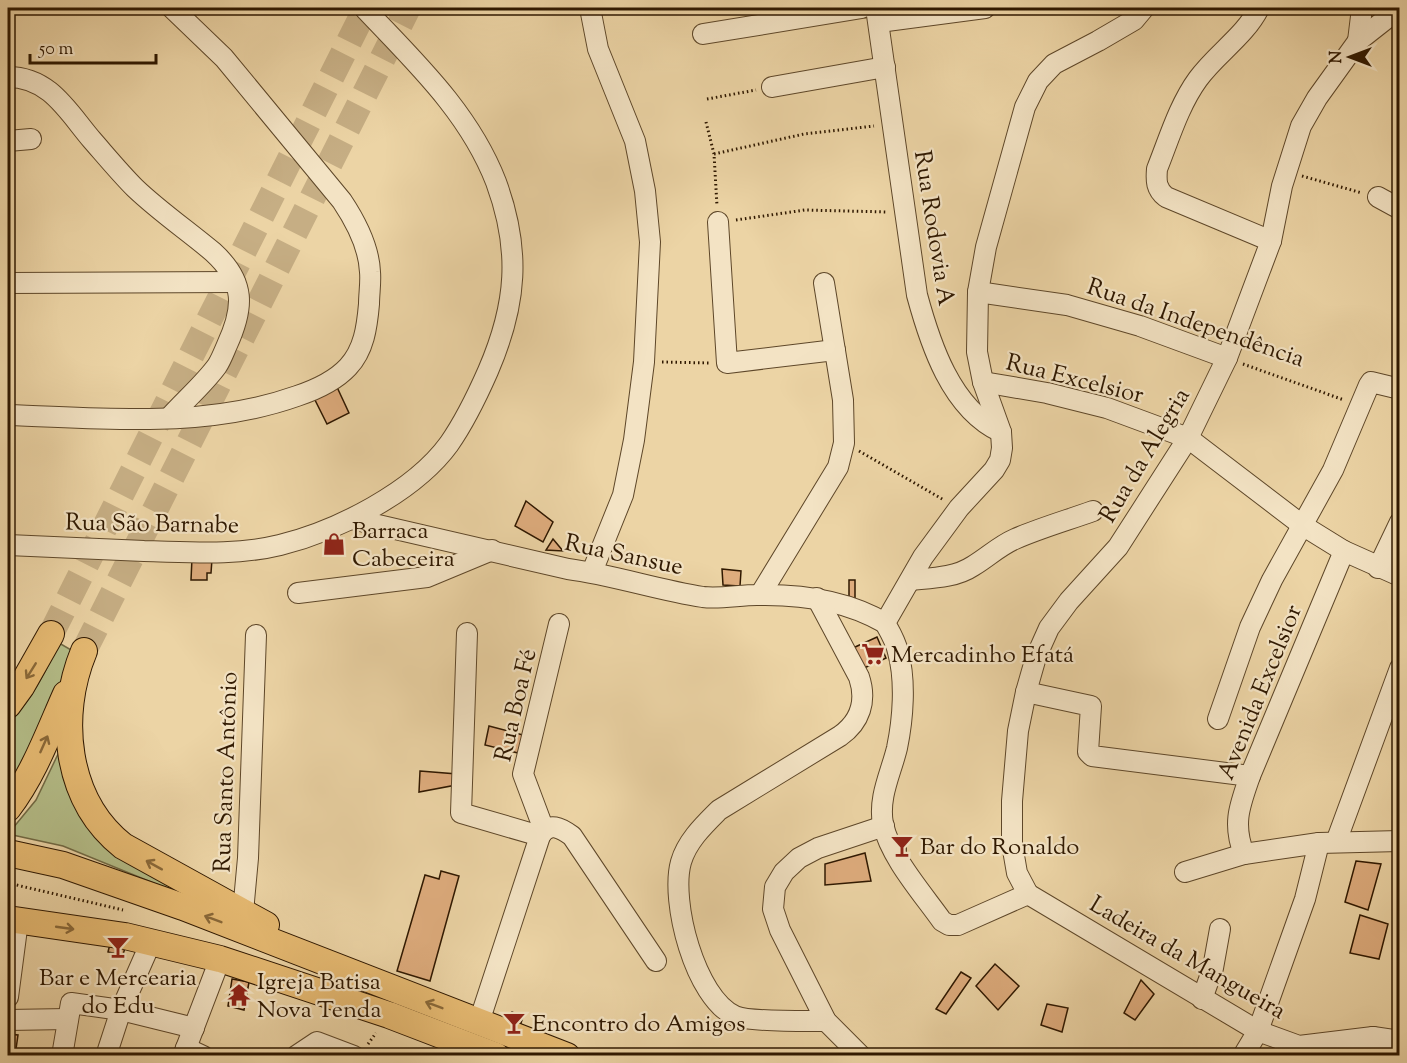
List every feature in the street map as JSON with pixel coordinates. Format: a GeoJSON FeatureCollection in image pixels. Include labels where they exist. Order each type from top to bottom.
{"type":"FeatureCollection","features":[{"type":"Feature","properties":{"kind":"main road"},"geometry":{"type":"LineString","coordinates":[[8,705],[51,634]]}},
{"type":"Feature","properties":{"kind":"main road"},"geometry":{"type":"LineString","coordinates":[[12,802],[34,765],[84,651]]}},
{"type":"Feature","properties":{"kind":"main road"},"geometry":{"type":"LineString","coordinates":[[74,674],[70,720],[72,757],[76,778],[93,817],[110,836],[123,846],[352,974]]}},
{"type":"Feature","properties":{"kind":"main road"},"geometry":{"type":"LineString","coordinates":[[8,853],[74,868],[183,907],[567,1056]]}},
{"type":"Feature","properties":{"kind":"main road"},"geometry":{"type":"LineString","coordinates":[[13,920],[152,942],[220,959],[389,1016],[496,1056]]}},
{"type":"Feature","properties":{"kind":"street"},"geometry":{"type":"LineString","coordinates":[[8,415],[145,419],[249,410],[316,390],[348,367],[360,349],[367,328],[370,272],[360,232],[342,201],[224,58],[172,8]]}},
{"type":"Feature","properties":{"kind":"street","name":"Rua São Barnabe"},"geometry":{"type":"LineString","coordinates":[[8,545],[231,553],[283,544],[352,519],[412,481],[448,445],[472,405],[505,330],[512,300],[513,255],[496,182],[476,139],[438,86],[364,8]]}},
{"type":"Feature","properties":{"kind":"street"},"geometry":{"type":"LineString","coordinates":[[590,8],[598,49],[635,141],[645,191],[650,242],[644,362],[634,440],[623,495],[592,572]]}},
{"type":"Feature","properties":{"kind":"street"},"geometry":{"type":"LineString","coordinates":[[703,34],[862,8]]}},
{"type":"Feature","properties":{"kind":"street"},"geometry":{"type":"LineString","coordinates":[[877,15],[985,8]]}},
{"type":"Feature","properties":{"kind":"street"},"geometry":{"type":"LineString","coordinates":[[1028,894],[958,925],[949,925],[942,921],[891,845],[884,826],[883,797],[897,748],[901,720],[902,682],[898,652],[885,623],[923,557],[959,508],[994,470],[1000,460],[1001,432],[983,382],[977,352],[978,292],[986,247],[1025,107],[1038,81],[1054,64],[1134,20],[1144,8]]}},
{"type":"Feature","properties":{"kind":"street"},"geometry":{"type":"LineString","coordinates":[[1259,8],[1239,35],[1198,79],[1184,105],[1157,169],[1156,178],[1158,188],[1166,197],[1271,242]]}},
{"type":"Feature","properties":{"kind":"street","name":"Rua da Alegria"},"geometry":{"type":"LineString","coordinates":[[1358,41],[1362,8]]}},
{"type":"Feature","properties":{"kind":"street","name":"Rua da Alegria"},"geometry":{"type":"LineString","coordinates":[[1028,894],[1017,873],[1012,844],[1012,801],[1018,731],[1036,657],[1049,628],[1069,601],[1118,547],[1188,438],[1227,358],[1271,242],[1286,172],[1301,126],[1317,98],[1358,41],[1400,8]]}},
{"type":"Feature","properties":{"kind":"street","name":"Rua Rodovia A"},"geometry":{"type":"LineString","coordinates":[[877,15],[917,295],[945,374],[963,400],[985,422],[1001,432]]}},
{"type":"Feature","properties":{"kind":"street"},"geometry":{"type":"LineString","coordinates":[[772,87],[885,67]]}},
{"type":"Feature","properties":{"kind":"street"},"geometry":{"type":"LineString","coordinates":[[8,78],[15,77],[38,83],[58,98],[136,189],[225,262],[235,282],[238,293],[237,322],[217,366],[169,418]]}},
{"type":"Feature","properties":{"kind":"street"},"geometry":{"type":"LineString","coordinates":[[8,141],[31,139]]}},
{"type":"Feature","properties":{"kind":"street"},"geometry":{"type":"LineString","coordinates":[[1378,197],[1400,208]]}},
{"type":"Feature","properties":{"kind":"street"},"geometry":{"type":"LineString","coordinates":[[718,222],[727,363],[835,350]]}},
{"type":"Feature","properties":{"kind":"street"},"geometry":{"type":"LineString","coordinates":[[8,283],[235,282]]}},
{"type":"Feature","properties":{"kind":"street"},"geometry":{"type":"LineString","coordinates":[[760,595],[838,467],[844,442],[843,400],[825,283]]}},
{"type":"Feature","properties":{"kind":"street","name":"Rua da Independência"},"geometry":{"type":"LineString","coordinates":[[978,292],[1067,306],[1140,326],[1227,358]]}},
{"type":"Feature","properties":{"kind":"street","name":"Rua Excelsior"},"geometry":{"type":"LineString","coordinates":[[983,382],[1047,393],[1107,408],[1188,438],[1302,525],[1344,551],[1400,576]]}},
{"type":"Feature","properties":{"kind":"street"},"geometry":{"type":"LineString","coordinates":[[1218,719],[1250,627],[1272,580],[1333,471],[1371,382],[1400,389]]}},
{"type":"Feature","properties":{"kind":"street"},"geometry":{"type":"LineString","coordinates":[[911,580],[962,572],[1016,538],[1093,511]]}},
{"type":"Feature","properties":{"kind":"street","name":"Rua Sansue"},"geometry":{"type":"LineString","coordinates":[[352,519],[568,569],[592,572],[667,591],[706,597],[760,595],[817,598],[864,611],[885,623]]}},
{"type":"Feature","properties":{"kind":"street"},"geometry":{"type":"LineString","coordinates":[[1378,568],[1400,522]]}},
{"type":"Feature","properties":{"kind":"street"},"geometry":{"type":"LineString","coordinates":[[298,592],[427,578],[492,550]]}},
{"type":"Feature","properties":{"kind":"street","name":"Avenida Excelsior"},"geometry":{"type":"LineString","coordinates":[[1244,854],[1237,831],[1238,813],[1250,776],[1344,551]]}},
{"type":"Feature","properties":{"kind":"street"},"geometry":{"type":"LineString","coordinates":[[817,598],[863,689],[858,717],[850,729],[840,736],[719,810],[707,822],[694,838],[682,859],[680,906],[686,941],[696,965],[723,1008],[735,1016],[742,1017],[826,1021]]}},
{"type":"Feature","properties":{"kind":"street","name":"Rua Boa Fé"},"geometry":{"type":"LineString","coordinates":[[542,833],[523,774],[559,624]]}},
{"type":"Feature","properties":{"kind":"street"},"geometry":{"type":"LineString","coordinates":[[467,633],[461,813],[542,833]]}},
{"type":"Feature","properties":{"kind":"street","name":"Rua Santo Antônio"},"geometry":{"type":"LineString","coordinates":[[243,912],[248,858],[256,635]]}},
{"type":"Feature","properties":{"kind":"street"},"geometry":{"type":"LineString","coordinates":[[1243,1056],[1258,1030],[1327,843],[1400,668]]}},
{"type":"Feature","properties":{"kind":"street"},"geometry":{"type":"LineString","coordinates":[[1026,692],[1091,706],[1088,752],[1092,756],[1250,776]]}},
{"type":"Feature","properties":{"kind":"street"},"geometry":{"type":"LineString","coordinates":[[479,1022],[542,833],[552,826],[561,828],[572,836],[656,961]]}},
{"type":"Feature","properties":{"kind":"street"},"geometry":{"type":"LineString","coordinates":[[861,1056],[826,1021],[780,930],[773,909],[775,887],[784,872],[799,858],[818,848],[884,826]]}},
{"type":"Feature","properties":{"kind":"street"},"geometry":{"type":"LineString","coordinates":[[1185,872],[1244,854],[1327,843],[1400,842]]}},
{"type":"Feature","properties":{"kind":"street","name":"Ladeira da Mangueira"},"geometry":{"type":"LineString","coordinates":[[1028,894],[1202,999],[1298,1051],[1370,1046],[1400,1041]]}},
{"type":"Feature","properties":{"kind":"street"},"geometry":{"type":"LineString","coordinates":[[8,997],[13,920]]}},
{"type":"Feature","properties":{"kind":"street"},"geometry":{"type":"LineString","coordinates":[[1202,999],[1213,968],[1220,929]]}},
{"type":"Feature","properties":{"kind":"street"},"geometry":{"type":"LineString","coordinates":[[106,1056],[121,1010],[152,942]]}},
{"type":"Feature","properties":{"kind":"street"},"geometry":{"type":"LineString","coordinates":[[191,1053],[194,1028],[220,959]]}},
{"type":"Feature","properties":{"kind":"street"},"geometry":{"type":"LineString","coordinates":[[8,1020],[69,1011],[121,1010],[194,1028]]}},
{"type":"Feature","properties":{"kind":"street"},"geometry":{"type":"LineString","coordinates":[[62,1056],[69,1011]]}},
{"type":"Feature","properties":{"kind":"street"},"geometry":{"type":"LineString","coordinates":[[296,1056],[316,1042],[360,1052]]}},
{"type":"Feature","properties":{"kind":"path"},"geometry":{"type":"LineString","coordinates":[[707,99],[772,87]]}},
{"type":"Feature","properties":{"kind":"path"},"geometry":{"type":"LineString","coordinates":[[706,122],[714,154],[718,222],[805,210],[905,212]]}},
{"type":"Feature","properties":{"kind":"path"},"geometry":{"type":"LineString","coordinates":[[714,154],[804,134],[892,124]]}},
{"type":"Feature","properties":{"kind":"path"},"geometry":{"type":"LineString","coordinates":[[1286,172],[1378,197]]}},
{"type":"Feature","properties":{"kind":"path","name":"Rua da Independência"},"geometry":{"type":"LineString","coordinates":[[1227,358],[1360,405]]}},
{"type":"Feature","properties":{"kind":"path"},"geometry":{"type":"LineString","coordinates":[[644,362],[727,363]]}},
{"type":"Feature","properties":{"kind":"path"},"geometry":{"type":"LineString","coordinates":[[844,442],[959,508]]}},
{"type":"Feature","properties":{"kind":"path"},"geometry":{"type":"LineString","coordinates":[[360,1052],[389,1016]]}},
{"type":"Feature","properties":{"kind":"green space"},"geometry":{"type":"Polygon","coordinates":[[[59,643],[73,651],[54,699],[8,791],[8,724],[37,686],[59,643]]]}},
{"type":"Feature","properties":{"kind":"green space"},"geometry":{"type":"Polygon","coordinates":[[[60,750],[69,792],[83,819],[179,890],[178,893],[63,846],[8,834],[36,800],[60,750]]]}},
{"type":"Feature","properties":{"kind":"building"},"geometry":{"type":"Polygon","coordinates":[[[336,385],[349,413],[327,424],[314,398],[336,385]]]}},
{"type":"Feature","properties":{"kind":"building"},"geometry":{"type":"Polygon","coordinates":[[[526,501],[553,522],[543,542],[515,526],[526,501]]]}},
{"type":"Feature","properties":{"kind":"building"},"geometry":{"type":"Polygon","coordinates":[[[553,539],[563,551],[546,550],[553,539]]]}},
{"type":"Feature","properties":{"kind":"building"},"geometry":{"type":"Polygon","coordinates":[[[192,558],[212,559],[211,573],[207,573],[207,580],[191,580],[192,558]]]}},
{"type":"Feature","properties":{"kind":"building"},"geometry":{"type":"Polygon","coordinates":[[[722,569],[741,571],[740,586],[723,585],[722,569]]]}},
{"type":"Feature","properties":{"kind":"building"},"geometry":{"type":"Polygon","coordinates":[[[849,580],[855,580],[855,602],[849,600],[849,580]]]}},
{"type":"Feature","properties":{"kind":"building"},"geometry":{"type":"Polygon","coordinates":[[[877,637],[886,658],[862,669],[853,648],[877,637]]]}},
{"type":"Feature","properties":{"kind":"building"},"geometry":{"type":"Polygon","coordinates":[[[489,726],[523,735],[518,753],[485,745],[489,726]]]}},
{"type":"Feature","properties":{"kind":"building"},"geometry":{"type":"Polygon","coordinates":[[[420,771],[457,774],[456,785],[419,792],[420,771]]]}},
{"type":"Feature","properties":{"kind":"building"},"geometry":{"type":"Polygon","coordinates":[[[900,838],[906,838],[906,853],[899,852],[900,838]]]}},
{"type":"Feature","properties":{"kind":"building"},"geometry":{"type":"Polygon","coordinates":[[[865,853],[871,881],[825,885],[825,864],[865,853]]]}},
{"type":"Feature","properties":{"kind":"building"},"geometry":{"type":"Polygon","coordinates":[[[1356,861],[1381,864],[1368,910],[1345,902],[1356,861]]]}},
{"type":"Feature","properties":{"kind":"building"},"geometry":{"type":"Polygon","coordinates":[[[441,871],[459,876],[430,981],[397,971],[425,875],[439,879],[441,871]]]}},
{"type":"Feature","properties":{"kind":"building"},"geometry":{"type":"Polygon","coordinates":[[[1360,915],[1388,924],[1379,959],[1350,953],[1360,915]]]}},
{"type":"Feature","properties":{"kind":"building"},"geometry":{"type":"Polygon","coordinates":[[[111,940],[126,944],[123,955],[108,952],[111,940]]]}},
{"type":"Feature","properties":{"kind":"building"},"geometry":{"type":"Polygon","coordinates":[[[995,964],[1019,986],[998,1010],[976,986],[995,964]]]}},
{"type":"Feature","properties":{"kind":"building"},"geometry":{"type":"Polygon","coordinates":[[[961,972],[971,978],[946,1014],[936,1009],[961,972]]]}},
{"type":"Feature","properties":{"kind":"building"},"geometry":{"type":"Polygon","coordinates":[[[232,979],[249,982],[244,1010],[228,1006],[232,979]]]}},
{"type":"Feature","properties":{"kind":"building"},"geometry":{"type":"Polygon","coordinates":[[[1141,980],[1154,994],[1135,1020],[1124,1013],[1141,980]]]}},
{"type":"Feature","properties":{"kind":"building"},"geometry":{"type":"Polygon","coordinates":[[[1047,1004],[1068,1008],[1062,1032],[1041,1025],[1047,1004]]]}},
{"type":"Feature","properties":{"kind":"building"},"geometry":{"type":"Polygon","coordinates":[[[512,1012],[523,1017],[519,1029],[507,1025],[512,1012]]]}},
{"type":"Feature","properties":{"kind":"building"},"geometry":{"type":"Polygon","coordinates":[[[8,1034],[18,1035],[15,1056],[8,1056],[8,1034]]]}},
{"type":"Feature","properties":{"kind":"tunnel"},"geometry":{"type":"LineString","coordinates":[[51,634],[366,8]]}},
{"type":"Feature","properties":{"kind":"tunnel"},"geometry":{"type":"LineString","coordinates":[[84,651],[408,8]]}},
{"type":"Feature","properties":{"kind":"place","name":"Barraca Cabeceira"},"geometry":{"type":"Point","coordinates":[334,544]}},
{"type":"Feature","properties":{"kind":"place","name":"Mercadinho Efatá"},"geometry":{"type":"Point","coordinates":[873,654]}},
{"type":"Feature","properties":{"kind":"place","name":"Bar do Ronaldo"},"geometry":{"type":"Point","coordinates":[902,846]}},
{"type":"Feature","properties":{"kind":"place","name":"Bar e Mercearia do Edu"},"geometry":{"type":"Point","coordinates":[118,947]}},
{"type":"Feature","properties":{"kind":"place","name":"Igreja Batisa Nova Tenda"},"geometry":{"type":"Point","coordinates":[239,995]}},
{"type":"Feature","properties":{"kind":"place","name":"Encontro do Amigos"},"geometry":{"type":"Point","coordinates":[514,1023]}}]}
